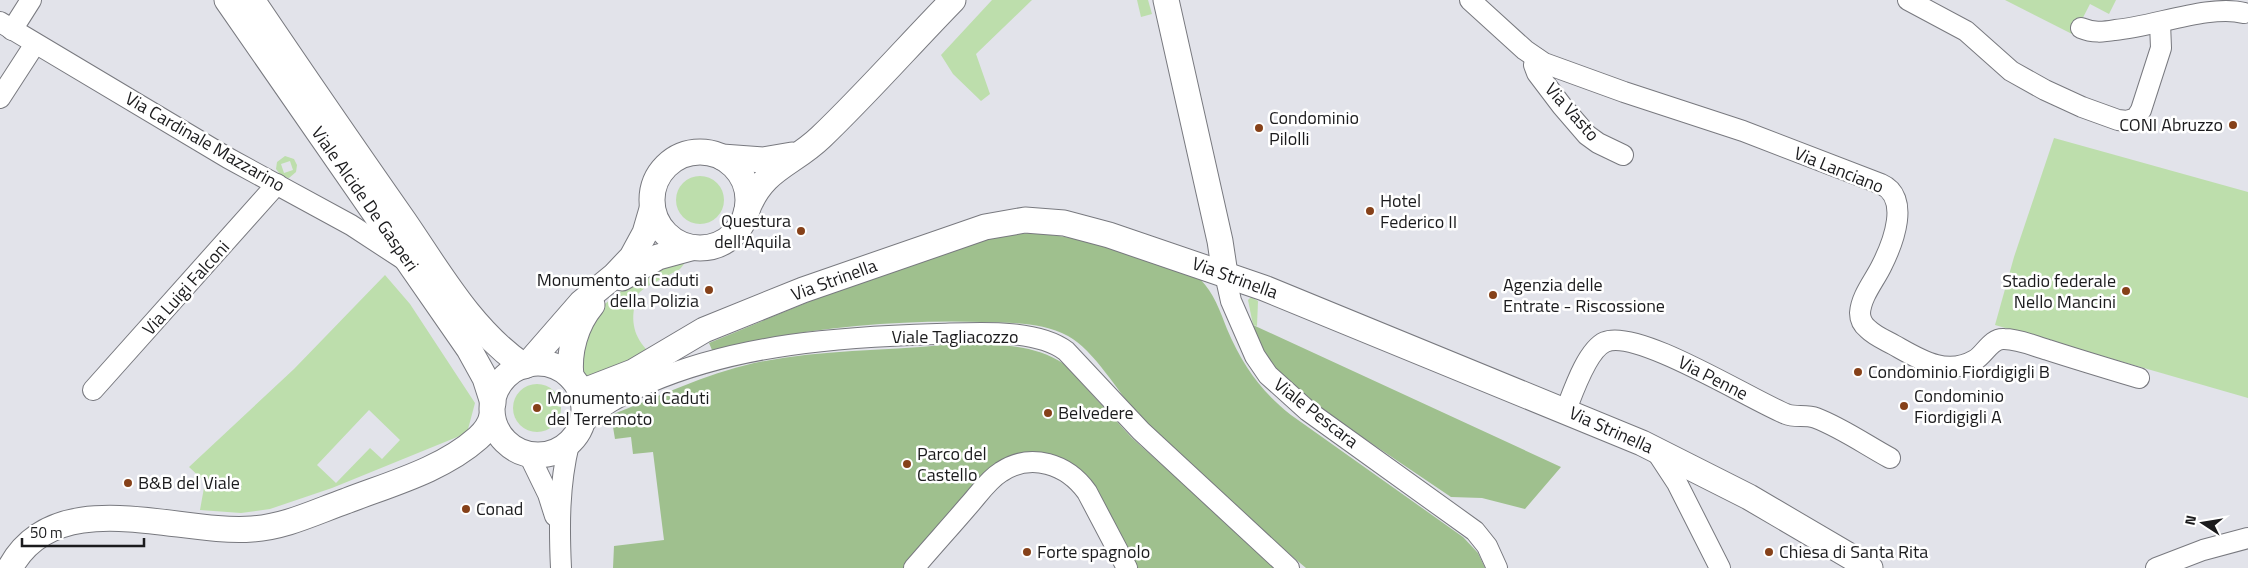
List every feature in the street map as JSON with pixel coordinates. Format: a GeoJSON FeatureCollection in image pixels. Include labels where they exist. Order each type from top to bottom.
{"type":"FeatureCollection","features":[{"type":"Feature","properties":{"kind":"main road","name":"Viale Alcide De Gasperi"},"geometry":{"type":"LineString","coordinates":[[228,0],[478,363],[492,409]]}},
{"type":"Feature","properties":{"kind":"main road","name":"Viale Alcide De Gasperi"},"geometry":{"type":"LineString","coordinates":[[252,0],[450,288],[489,337],[507,354],[525,365]]}},
{"type":"Feature","properties":{"kind":"main road"},"geometry":{"type":"LineString","coordinates":[[11,560],[46,532],[64,524],[82,520],[124,519],[243,530],[277,526],[430,467],[484,454],[550,454],[574,436],[584,416],[571,360],[577,328],[594,302],[616,282],[646,263],[669,253],[692,248],[706,248],[720,244],[733,235],[742,224],[752,197],[766,178],[814,143],[953,0]]}},
{"type":"Feature","properties":{"kind":"main road","name":"Viale Pescara"},"geometry":{"type":"LineString","coordinates":[[1166,0],[1218,232],[1225,274]]}},
{"type":"Feature","properties":{"kind":"main road"},"geometry":{"type":"LineString","coordinates":[[722,157],[751,160],[777,159],[796,153],[814,143]]}},
{"type":"Feature","properties":{"kind":"main road"},"geometry":{"type":"LineString","coordinates":[[692,248],[678,243],[666,235],[657,223],[652,209],[651,195],[655,181],[662,169],[673,159],[684,153],[697,151],[710,152],[722,157],[735,166],[744,179],[748,194],[747,210]]}},
{"type":"Feature","properties":{"kind":"main road"},"geometry":{"type":"LineString","coordinates":[[430,467],[479,437],[488,427],[496,392],[505,378],[525,365],[580,303],[614,276],[632,257],[645,233],[652,209]]}},
{"type":"Feature","properties":{"kind":"main road","name":"Via Strinella"},"geometry":{"type":"LineString","coordinates":[[577,387],[589,389],[633,372],[683,340],[811,287],[970,232],[998,224],[1038,220],[1064,223],[1109,235],[1225,274],[1566,410],[1654,448],[1684,479],[1870,568]]}},
{"type":"Feature","properties":{"kind":"main road"},"geometry":{"type":"LineString","coordinates":[[525,365],[542,364],[553,366],[577,387]]}},
{"type":"Feature","properties":{"kind":"main road"},"geometry":{"type":"LineString","coordinates":[[492,409],[496,428],[503,440],[524,453]]}},
{"type":"Feature","properties":{"kind":"street"},"geometry":{"type":"LineString","coordinates":[[6,26],[31,0]]}},
{"type":"Feature","properties":{"kind":"street","name":"Via Lanciano"},"geometry":{"type":"LineString","coordinates":[[1470,0],[1536,58],[1624,92],[1742,131],[1887,187],[1896,200],[1897,218],[1884,263],[1862,302],[1860,318],[1871,332],[1921,360],[1941,367],[1964,365],[1976,360],[1995,341],[2005,339],[2139,378]]}},
{"type":"Feature","properties":{"kind":"street"},"geometry":{"type":"LineString","coordinates":[[1908,0],[1966,31],[2016,74],[2064,99],[2123,121],[2133,119],[2141,110],[2161,48],[2160,23]]}},
{"type":"Feature","properties":{"kind":"street"},"geometry":{"type":"LineString","coordinates":[[2206,12],[2227,0]]}},
{"type":"Feature","properties":{"kind":"street"},"geometry":{"type":"LineString","coordinates":[[2081,28],[2102,32],[2160,23],[2206,12],[2244,12]]}},
{"type":"Feature","properties":{"kind":"street","name":"Via Cardinale Mazzarino"},"geometry":{"type":"LineString","coordinates":[[6,26],[219,153],[351,225],[410,263]]}},
{"type":"Feature","properties":{"kind":"street"},"geometry":{"type":"LineString","coordinates":[[0,98],[35,44]]}},
{"type":"Feature","properties":{"kind":"street","name":"Via Vasto"},"geometry":{"type":"LineString","coordinates":[[1536,58],[1534,65],[1537,73],[1584,131],[1598,143],[1623,155]]}},
{"type":"Feature","properties":{"kind":"street","name":"Via Luigi Falconi"},"geometry":{"type":"LineString","coordinates":[[93,390],[277,184]]}},
{"type":"Feature","properties":{"kind":"street","name":"Viale Pescara"},"geometry":{"type":"LineString","coordinates":[[1225,274],[1227,292],[1255,356],[1268,375],[1308,411],[1475,531],[1487,546],[1497,568]]}},
{"type":"Feature","properties":{"kind":"street","name":"Viale Tagliacozzo"},"geometry":{"type":"LineString","coordinates":[[574,436],[599,408],[619,396],[679,371],[740,354],[811,342],[899,336],[964,334],[1033,338],[1052,343],[1066,351],[1141,431],[1289,568]]}},
{"type":"Feature","properties":{"kind":"street","name":"Via Penne"},"geometry":{"type":"LineString","coordinates":[[1566,410],[1594,350],[1608,340],[1622,340],[1682,362],[1789,416],[1809,416],[1824,422],[1890,458]]}},
{"type":"Feature","properties":{"kind":"street"},"geometry":{"type":"LineString","coordinates":[[561,568],[559,527],[562,475],[574,436]]}},
{"type":"Feature","properties":{"kind":"street"},"geometry":{"type":"LineString","coordinates":[[524,453],[548,494],[559,527]]}},
{"type":"Feature","properties":{"kind":"street"},"geometry":{"type":"LineString","coordinates":[[914,568],[995,476],[1013,466],[1034,462],[1055,466],[1068,472],[1078,481],[1087,492],[1127,568]]}},
{"type":"Feature","properties":{"kind":"street"},"geometry":{"type":"LineString","coordinates":[[1684,479],[1720,568]]}},
{"type":"Feature","properties":{"kind":"street"},"geometry":{"type":"LineString","coordinates":[[2156,568],[2202,550],[2248,538]]}},
{"type":"Feature","properties":{"kind":"green space"},"geometry":{"type":"Polygon","coordinates":[[[992,0],[1032,0],[976,54],[990,94],[981,101],[953,74],[941,55],[992,0]]]}},
{"type":"Feature","properties":{"kind":"green space"},"geometry":{"type":"Polygon","coordinates":[[[1137,0],[1148,0],[1152,14],[1141,17],[1137,0]]]}},
{"type":"Feature","properties":{"kind":"green space"},"geometry":{"type":"Polygon","coordinates":[[[2005,0],[2116,0],[2109,14],[2090,4],[2074,35],[2005,0]]]}},
{"type":"Feature","properties":{"kind":"green space","name":"Stadio federale Nello Mancini"},"geometry":{"type":"Polygon","coordinates":[[[2054,138],[2248,192],[2248,398],[1995,325],[2014,257],[2054,138]]]}},
{"type":"Feature","properties":{"kind":"green space"},"geometry":{"type":"Polygon","coordinates":[[[285,156],[294,159],[297,165],[296,172],[289,178],[282,177],[276,169],[277,162],[285,156]],[[290,161],[281,164],[284,173],[293,170],[290,161]]]}},
{"type":"Feature","properties":{"kind":"green space"},"geometry":{"type":"Polygon","coordinates":[[[695,176],[705,176],[717,183],[724,195],[724,205],[717,217],[705,224],[695,224],[687,220],[680,213],[676,205],[676,195],[680,187],[687,180],[695,176]]]}},
{"type":"Feature","properties":{"kind":"green space"},"geometry":{"type":"Polygon","coordinates":[[[1031,233],[1053,235],[1096,244],[1200,279],[1213,296],[1233,342],[1246,366],[1270,397],[1291,415],[1463,537],[1478,553],[1485,568],[1306,568],[1244,515],[1149,427],[1130,406],[1096,361],[1078,342],[1058,331],[1048,328],[1004,323],[915,322],[812,331],[712,350],[709,343],[934,252],[982,239],[1031,233]]]}},
{"type":"Feature","properties":{"kind":"green space"},"geometry":{"type":"Polygon","coordinates":[[[685,260],[680,269],[647,287],[637,297],[633,319],[634,325],[638,338],[651,354],[588,377],[582,374],[578,356],[601,307],[639,277],[685,260]]]}},
{"type":"Feature","properties":{"kind":"green space"},"geometry":{"type":"Polygon","coordinates":[[[385,275],[410,304],[475,403],[467,433],[332,488],[270,509],[241,513],[200,510],[205,482],[189,467],[294,369],[385,275]],[[369,410],[317,465],[336,483],[370,448],[382,459],[400,440],[369,410]]]}},
{"type":"Feature","properties":{"kind":"green space"},"geometry":{"type":"Polygon","coordinates":[[[1251,297],[1258,301],[1257,326],[1253,325],[1248,300],[1251,297]]]}},
{"type":"Feature","properties":{"kind":"green space"},"geometry":{"type":"Polygon","coordinates":[[[1253,325],[1561,467],[1525,509],[1482,498],[1451,497],[1331,416],[1282,379],[1260,348],[1253,325]]]}},
{"type":"Feature","properties":{"kind":"green space","name":"Parco del Castello"},"geometry":{"type":"Polygon","coordinates":[[[943,345],[1021,347],[1050,356],[1064,364],[1132,438],[1277,568],[1115,568],[1086,503],[1065,480],[1037,471],[1019,473],[1002,481],[922,568],[613,568],[614,546],[664,540],[653,452],[633,454],[631,437],[615,439],[611,415],[700,380],[754,363],[824,353],[943,345]]]}},
{"type":"Feature","properties":{"kind":"green space"},"geometry":{"type":"Polygon","coordinates":[[[532,384],[542,384],[554,391],[561,403],[561,413],[554,425],[542,432],[532,432],[524,428],[517,421],[513,413],[513,403],[517,395],[524,388],[532,384]]]}},
{"type":"Feature","properties":{"kind":"place","name":"CONI Abruzzo"},"geometry":{"type":"Point","coordinates":[2233,125]}},
{"type":"Feature","properties":{"kind":"place","name":"Condominio Pilolli"},"geometry":{"type":"Point","coordinates":[1259,128]}},
{"type":"Feature","properties":{"kind":"place","name":"Hotel Federico II"},"geometry":{"type":"Point","coordinates":[1370,211]}},
{"type":"Feature","properties":{"kind":"place","name":"Questura dell'Aquila"},"geometry":{"type":"Point","coordinates":[801,231]}},
{"type":"Feature","properties":{"kind":"place","name":"Monumento ai Caduti della Polizia"},"geometry":{"type":"Point","coordinates":[709,290]}},
{"type":"Feature","properties":{"kind":"place","name":"Stadio federale Nello Mancini"},"geometry":{"type":"Point","coordinates":[2126,291]}},
{"type":"Feature","properties":{"kind":"place","name":"Agenzia delle Entrate - Riscossione"},"geometry":{"type":"Point","coordinates":[1493,295]}},
{"type":"Feature","properties":{"kind":"place","name":"Condominio Fiordigigli B"},"geometry":{"type":"Point","coordinates":[1858,372]}},
{"type":"Feature","properties":{"kind":"place","name":"Condominio Fiordigigli A"},"geometry":{"type":"Point","coordinates":[1904,406]}},
{"type":"Feature","properties":{"kind":"place","name":"Monumento ai Caduti del Terremoto"},"geometry":{"type":"Point","coordinates":[537,408]}},
{"type":"Feature","properties":{"kind":"place","name":"Belvedere"},"geometry":{"type":"Point","coordinates":[1048,413]}},
{"type":"Feature","properties":{"kind":"place","name":"Parco del Castello"},"geometry":{"type":"Point","coordinates":[907,464]}},
{"type":"Feature","properties":{"kind":"place","name":"B&B del Viale"},"geometry":{"type":"Point","coordinates":[128,483]}},
{"type":"Feature","properties":{"kind":"place","name":"Conad"},"geometry":{"type":"Point","coordinates":[466,509]}},
{"type":"Feature","properties":{"kind":"place","name":"Forte spagnolo"},"geometry":{"type":"Point","coordinates":[1027,552]}},
{"type":"Feature","properties":{"kind":"place","name":"Chiesa di Santa Rita"},"geometry":{"type":"Point","coordinates":[1769,552]}}]}
